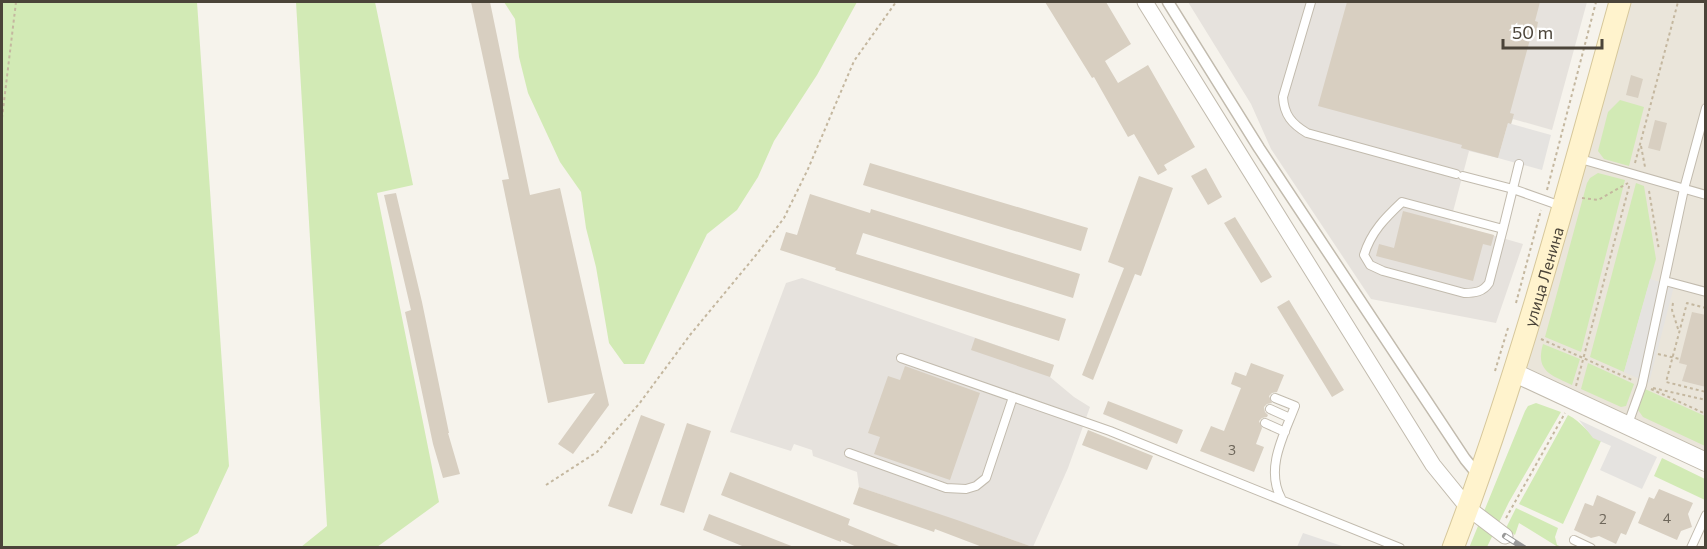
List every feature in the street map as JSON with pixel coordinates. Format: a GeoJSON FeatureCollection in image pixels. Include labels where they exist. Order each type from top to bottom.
{"type":"FeatureCollection","features":[{"type":"Feature","properties":{"kind":"main road","name":"улица Ленина"},"geometry":{"type":"LineString","coordinates":[[1453,548],[1515,373],[1527,333],[1558,200],[1577,157],[1620,2]]}},
{"type":"Feature","properties":{"kind":"street"},"geometry":{"type":"LineString","coordinates":[[1145,2],[1422,447],[1445,481],[1468,508],[1502,534]]}},
{"type":"Feature","properties":{"kind":"street"},"geometry":{"type":"LineString","coordinates":[[1168,2],[1266,158],[1465,459],[1480,476]]}},
{"type":"Feature","properties":{"kind":"street"},"geometry":{"type":"LineString","coordinates":[[1515,373],[1706,462]]}},
{"type":"Feature","properties":{"kind":"lane"},"geometry":{"type":"LineString","coordinates":[[1311,2],[1283,97],[1290,120],[1307,133],[1558,200]]}},
{"type":"Feature","properties":{"kind":"lane"},"geometry":{"type":"LineString","coordinates":[[1627,425],[1642,385],[1684,189],[1706,108]]}},
{"type":"Feature","properties":{"kind":"lane"},"geometry":{"type":"LineString","coordinates":[[1577,157],[1706,195]]}},
{"type":"Feature","properties":{"kind":"lane"},"geometry":{"type":"LineString","coordinates":[[1503,229],[1402,202],[1387,215],[1369,238],[1364,255],[1370,265],[1383,271],[1464,293],[1475,293],[1485,289],[1489,283],[1503,229],[1519,164]]}},
{"type":"Feature","properties":{"kind":"lane"},"geometry":{"type":"LineString","coordinates":[[1665,281],[1706,292]]}},
{"type":"Feature","properties":{"kind":"lane"},"geometry":{"type":"LineString","coordinates":[[901,357],[1110,431],[1281,498],[1400,548]]}},
{"type":"Feature","properties":{"kind":"lane"},"geometry":{"type":"LineString","coordinates":[[849,453],[946,488],[966,489],[976,486],[986,478],[1013,398]]}},
{"type":"Feature","properties":{"kind":"lane"},"geometry":{"type":"LineString","coordinates":[[1275,398],[1295,406],[1274,472],[1276,489],[1281,498]]}},
{"type":"Feature","properties":{"kind":"lane"},"geometry":{"type":"LineString","coordinates":[[1270,410],[1290,418]]}},
{"type":"Feature","properties":{"kind":"lane"},"geometry":{"type":"LineString","coordinates":[[1265,423],[1285,432]]}},
{"type":"Feature","properties":{"kind":"lane"},"geometry":{"type":"LineString","coordinates":[[1691,548],[1706,515]]}},
{"type":"Feature","properties":{"kind":"lane"},"geometry":{"type":"LineString","coordinates":[[1574,540],[1590,548]]}},
{"type":"Feature","properties":{"kind":"path"},"geometry":{"type":"LineString","coordinates":[[2,118],[16,2]]}},
{"type":"Feature","properties":{"kind":"path"},"geometry":{"type":"LineString","coordinates":[[546,485],[597,452],[639,404],[690,335],[756,255],[783,218],[808,169],[854,61],[896,2]]}},
{"type":"Feature","properties":{"kind":"path"},"geometry":{"type":"LineString","coordinates":[[1516,303],[1558,200],[1596,2]]}},
{"type":"Feature","properties":{"kind":"path"},"geometry":{"type":"LineString","coordinates":[[1632,174],[1678,2]]}},
{"type":"Feature","properties":{"kind":"path"},"geometry":{"type":"LineString","coordinates":[[1641,143],[1665,281]]}},
{"type":"Feature","properties":{"kind":"path"},"geometry":{"type":"LineString","coordinates":[[1502,534],[1573,400],[1630,182],[1594,201],[1558,200]]}},
{"type":"Feature","properties":{"kind":"path"},"geometry":{"type":"LineString","coordinates":[[1673,303],[1672,310],[1679,332]]}},
{"type":"Feature","properties":{"kind":"path"},"geometry":{"type":"LineString","coordinates":[[1706,308],[1687,303],[1666,382],[1706,392]]}},
{"type":"Feature","properties":{"kind":"path"},"geometry":{"type":"LineString","coordinates":[[1492,380],[1509,326],[1584,358]]}},
{"type":"Feature","properties":{"kind":"path"},"geometry":{"type":"LineString","coordinates":[[1657,354],[1680,359]]}},
{"type":"Feature","properties":{"kind":"path"},"geometry":{"type":"LineString","coordinates":[[1642,385],[1706,400]]}},
{"type":"Feature","properties":{"kind":"shaded area"},"geometry":{"type":"Polygon","coordinates":[[[1188,2],[1587,2],[1552,130],[1513,119],[1511,124],[1507,123],[1498,158],[1469,151],[1450,223],[1523,244],[1496,323],[1371,299],[1271,149],[1251,104],[1188,2]]]}},
{"type":"Feature","properties":{"kind":"shaded area"},"geometry":{"type":"Polygon","coordinates":[[[1620,2],[1705,2],[1705,462],[1515,373],[1620,2]]]}},
{"type":"Feature","properties":{"kind":"shaded area"},"geometry":{"type":"Polygon","coordinates":[[[1508,123],[1551,135],[1542,170],[1498,158],[1508,123]]]}},
{"type":"Feature","properties":{"kind":"shaded area"},"geometry":{"type":"Polygon","coordinates":[[[802,278],[1054,365],[1050,377],[1090,407],[1068,468],[1033,547],[859,487],[857,472],[813,456],[812,450],[794,444],[791,451],[730,432],[786,283],[802,278]]]}},
{"type":"Feature","properties":{"kind":"shaded area"},"geometry":{"type":"Polygon","coordinates":[[[1650,279],[1674,286],[1649,383],[1624,372],[1650,279]]]}},
{"type":"Feature","properties":{"kind":"shaded area"},"geometry":{"type":"Polygon","coordinates":[[[1579,420],[1657,457],[1642,489],[1600,470],[1611,446],[1593,438],[1579,420]]]}},
{"type":"Feature","properties":{"kind":"shaded area"},"geometry":{"type":"Polygon","coordinates":[[[1303,533],[1345,547],[1297,547],[1303,533]]]}},
{"type":"Feature","properties":{"kind":"green space"},"geometry":{"type":"Polygon","coordinates":[[[2,2],[197,2],[229,466],[198,533],[174,547],[2,547],[2,2]]]}},
{"type":"Feature","properties":{"kind":"green space"},"geometry":{"type":"Polygon","coordinates":[[[296,2],[375,2],[413,185],[377,193],[439,502],[377,547],[301,547],[327,526],[296,2]]]}},
{"type":"Feature","properties":{"kind":"green space"},"geometry":{"type":"Polygon","coordinates":[[[504,2],[857,2],[817,75],[774,141],[758,177],[737,210],[707,234],[644,364],[624,364],[609,343],[581,192],[560,162],[528,93],[519,57],[515,19],[504,2]]]}},
{"type":"Feature","properties":{"kind":"green space"},"geometry":{"type":"Polygon","coordinates":[[[1620,100],[1644,107],[1629,166],[1604,159],[1598,151],[1608,112],[1620,100]]]}},
{"type":"Feature","properties":{"kind":"green space"},"geometry":{"type":"Polygon","coordinates":[[[1598,173],[1625,180],[1581,352],[1545,337],[1587,183],[1598,173]]]}},
{"type":"Feature","properties":{"kind":"green space"},"geometry":{"type":"Polygon","coordinates":[[[1636,183],[1644,186],[1656,259],[1624,372],[1590,357],[1636,183]]]}},
{"type":"Feature","properties":{"kind":"green space"},"geometry":{"type":"Polygon","coordinates":[[[1543,344],[1580,359],[1572,385],[1551,375],[1543,366],[1541,353],[1543,344]]]}},
{"type":"Feature","properties":{"kind":"green space"},"geometry":{"type":"Polygon","coordinates":[[[1588,363],[1634,384],[1626,406],[1621,407],[1581,389],[1588,363]]]}},
{"type":"Feature","properties":{"kind":"green space"},"geometry":{"type":"Polygon","coordinates":[[[1645,389],[1705,416],[1705,446],[1643,417],[1638,410],[1645,389]]]}},
{"type":"Feature","properties":{"kind":"green space"},"geometry":{"type":"Polygon","coordinates":[[[1536,403],[1561,412],[1509,502],[1487,547],[1469,548],[1525,411],[1528,406],[1536,403]]]}},
{"type":"Feature","properties":{"kind":"green space"},"geometry":{"type":"Polygon","coordinates":[[[1568,415],[1601,441],[1563,524],[1519,504],[1568,415]]]}},
{"type":"Feature","properties":{"kind":"green space"},"geometry":{"type":"Polygon","coordinates":[[[1662,458],[1705,479],[1705,500],[1654,476],[1662,458]]]}},
{"type":"Feature","properties":{"kind":"green space"},"geometry":{"type":"Polygon","coordinates":[[[1516,508],[1558,528],[1555,537],[1557,545],[1562,547],[1558,547],[1519,523],[1515,535],[1506,528],[1516,508]]]}},
{"type":"Feature","properties":{"kind":"building"},"geometry":{"type":"Polygon","coordinates":[[[471,2],[490,2],[530,195],[560,188],[609,405],[573,454],[558,444],[595,393],[548,403],[502,180],[509,179],[471,2]]]}},
{"type":"Feature","properties":{"kind":"building"},"geometry":{"type":"Polygon","coordinates":[[[1045,2],[1106,2],[1131,44],[1105,61],[1118,83],[1148,65],[1195,147],[1164,165],[1167,170],[1158,175],[1134,134],[1128,137],[1094,77],[1092,78],[1045,2]]]}},
{"type":"Feature","properties":{"kind":"building"},"geometry":{"type":"Polygon","coordinates":[[[1347,2],[1540,2],[1535,21],[1538,22],[1536,33],[1532,32],[1510,113],[1514,114],[1511,124],[1508,123],[1498,158],[1461,148],[1462,145],[1318,106],[1347,2]]]}},
{"type":"Feature","properties":{"kind":"building"},"geometry":{"type":"Polygon","coordinates":[[[1631,75],[1643,79],[1638,98],[1626,95],[1631,75]]]}},
{"type":"Feature","properties":{"kind":"building"},"geometry":{"type":"Polygon","coordinates":[[[1655,120],[1667,123],[1660,151],[1648,148],[1655,120]]]}},
{"type":"Feature","properties":{"kind":"building"},"geometry":{"type":"Polygon","coordinates":[[[870,163],[1088,228],[1081,251],[863,185],[870,163]]]}},
{"type":"Feature","properties":{"kind":"building"},"geometry":{"type":"Polygon","coordinates":[[[1206,168],[1222,197],[1208,205],[1191,176],[1206,168]]]}},
{"type":"Feature","properties":{"kind":"building"},"geometry":{"type":"Polygon","coordinates":[[[1139,176],[1173,188],[1141,276],[1135,274],[1093,380],[1082,375],[1124,268],[1108,262],[1139,176]]]}},
{"type":"Feature","properties":{"kind":"building"},"geometry":{"type":"Polygon","coordinates":[[[396,193],[422,302],[448,433],[460,474],[443,478],[433,444],[405,312],[411,310],[384,195],[396,193]]]}},
{"type":"Feature","properties":{"kind":"building"},"geometry":{"type":"Polygon","coordinates":[[[810,194],[870,213],[871,209],[1080,274],[1073,298],[863,233],[856,254],[1066,319],[1059,341],[835,270],[836,268],[780,250],[786,232],[797,235],[810,194]]]}},
{"type":"Feature","properties":{"kind":"building"},"geometry":{"type":"Polygon","coordinates":[[[1403,211],[1494,235],[1491,246],[1483,244],[1473,281],[1376,256],[1379,244],[1394,248],[1403,211]]]}},
{"type":"Feature","properties":{"kind":"building"},"geometry":{"type":"Polygon","coordinates":[[[1235,217],[1272,277],[1261,283],[1224,223],[1235,217]]]}},
{"type":"Feature","properties":{"kind":"building"},"geometry":{"type":"Polygon","coordinates":[[[1289,300],[1344,390],[1332,397],[1277,307],[1289,300]]]}},
{"type":"Feature","properties":{"kind":"building"},"geometry":{"type":"Polygon","coordinates":[[[1692,312],[1706,315],[1706,387],[1682,381],[1687,365],[1679,363],[1692,312]]]}},
{"type":"Feature","properties":{"kind":"building"},"geometry":{"type":"Polygon","coordinates":[[[975,338],[1054,365],[1050,377],[971,350],[975,338]]]}},
{"type":"Feature","properties":{"kind":"building"},"geometry":{"type":"Polygon","coordinates":[[[1251,363],[1284,375],[1277,392],[1269,396],[1272,403],[1264,407],[1267,417],[1259,421],[1262,428],[1256,444],[1264,447],[1254,472],[1200,451],[1211,426],[1224,431],[1241,388],[1231,384],[1235,372],[1246,376],[1251,363]]]}},
{"type":"Feature","properties":{"kind":"building"},"geometry":{"type":"Polygon","coordinates":[[[905,366],[980,393],[950,480],[874,454],[880,437],[868,433],[888,376],[900,380],[905,366]]]}},
{"type":"Feature","properties":{"kind":"building"},"geometry":{"type":"Polygon","coordinates":[[[1108,401],[1183,430],[1177,444],[1103,414],[1108,401]]]}},
{"type":"Feature","properties":{"kind":"building"},"geometry":{"type":"Polygon","coordinates":[[[641,415],[665,424],[632,514],[608,506],[641,415]]]}},
{"type":"Feature","properties":{"kind":"building"},"geometry":{"type":"Polygon","coordinates":[[[687,423],[711,431],[684,513],[660,505],[687,423]]]}},
{"type":"Feature","properties":{"kind":"building"},"geometry":{"type":"Polygon","coordinates":[[[1088,430],[1153,456],[1147,470],[1082,445],[1088,430]]]}},
{"type":"Feature","properties":{"kind":"building"},"geometry":{"type":"Polygon","coordinates":[[[730,472],[850,519],[848,525],[904,548],[859,548],[721,495],[730,472]]]}},
{"type":"Feature","properties":{"kind":"building"},"geometry":{"type":"Polygon","coordinates":[[[859,487],[1030,546],[1029,548],[985,548],[935,529],[934,532],[853,504],[859,487]]]}},
{"type":"Feature","properties":{"kind":"building"},"geometry":{"type":"Polygon","coordinates":[[[1659,489],[1693,503],[1688,514],[1692,527],[1681,531],[1677,540],[1638,523],[1649,497],[1654,499],[1659,489]]]}},
{"type":"Feature","properties":{"kind":"building"},"geometry":{"type":"Polygon","coordinates":[[[1597,495],[1636,512],[1626,535],[1621,533],[1616,544],[1599,536],[1591,538],[1574,530],[1585,503],[1593,506],[1597,495]]]}},
{"type":"Feature","properties":{"kind":"building"},"geometry":{"type":"Polygon","coordinates":[[[709,514],[794,548],[747,548],[703,530],[709,514]]]}},
{"type":"Feature","properties":{"kind":"railway"},"geometry":{"type":"LineString","coordinates":[[1505,536],[1524,548]]}}]}
